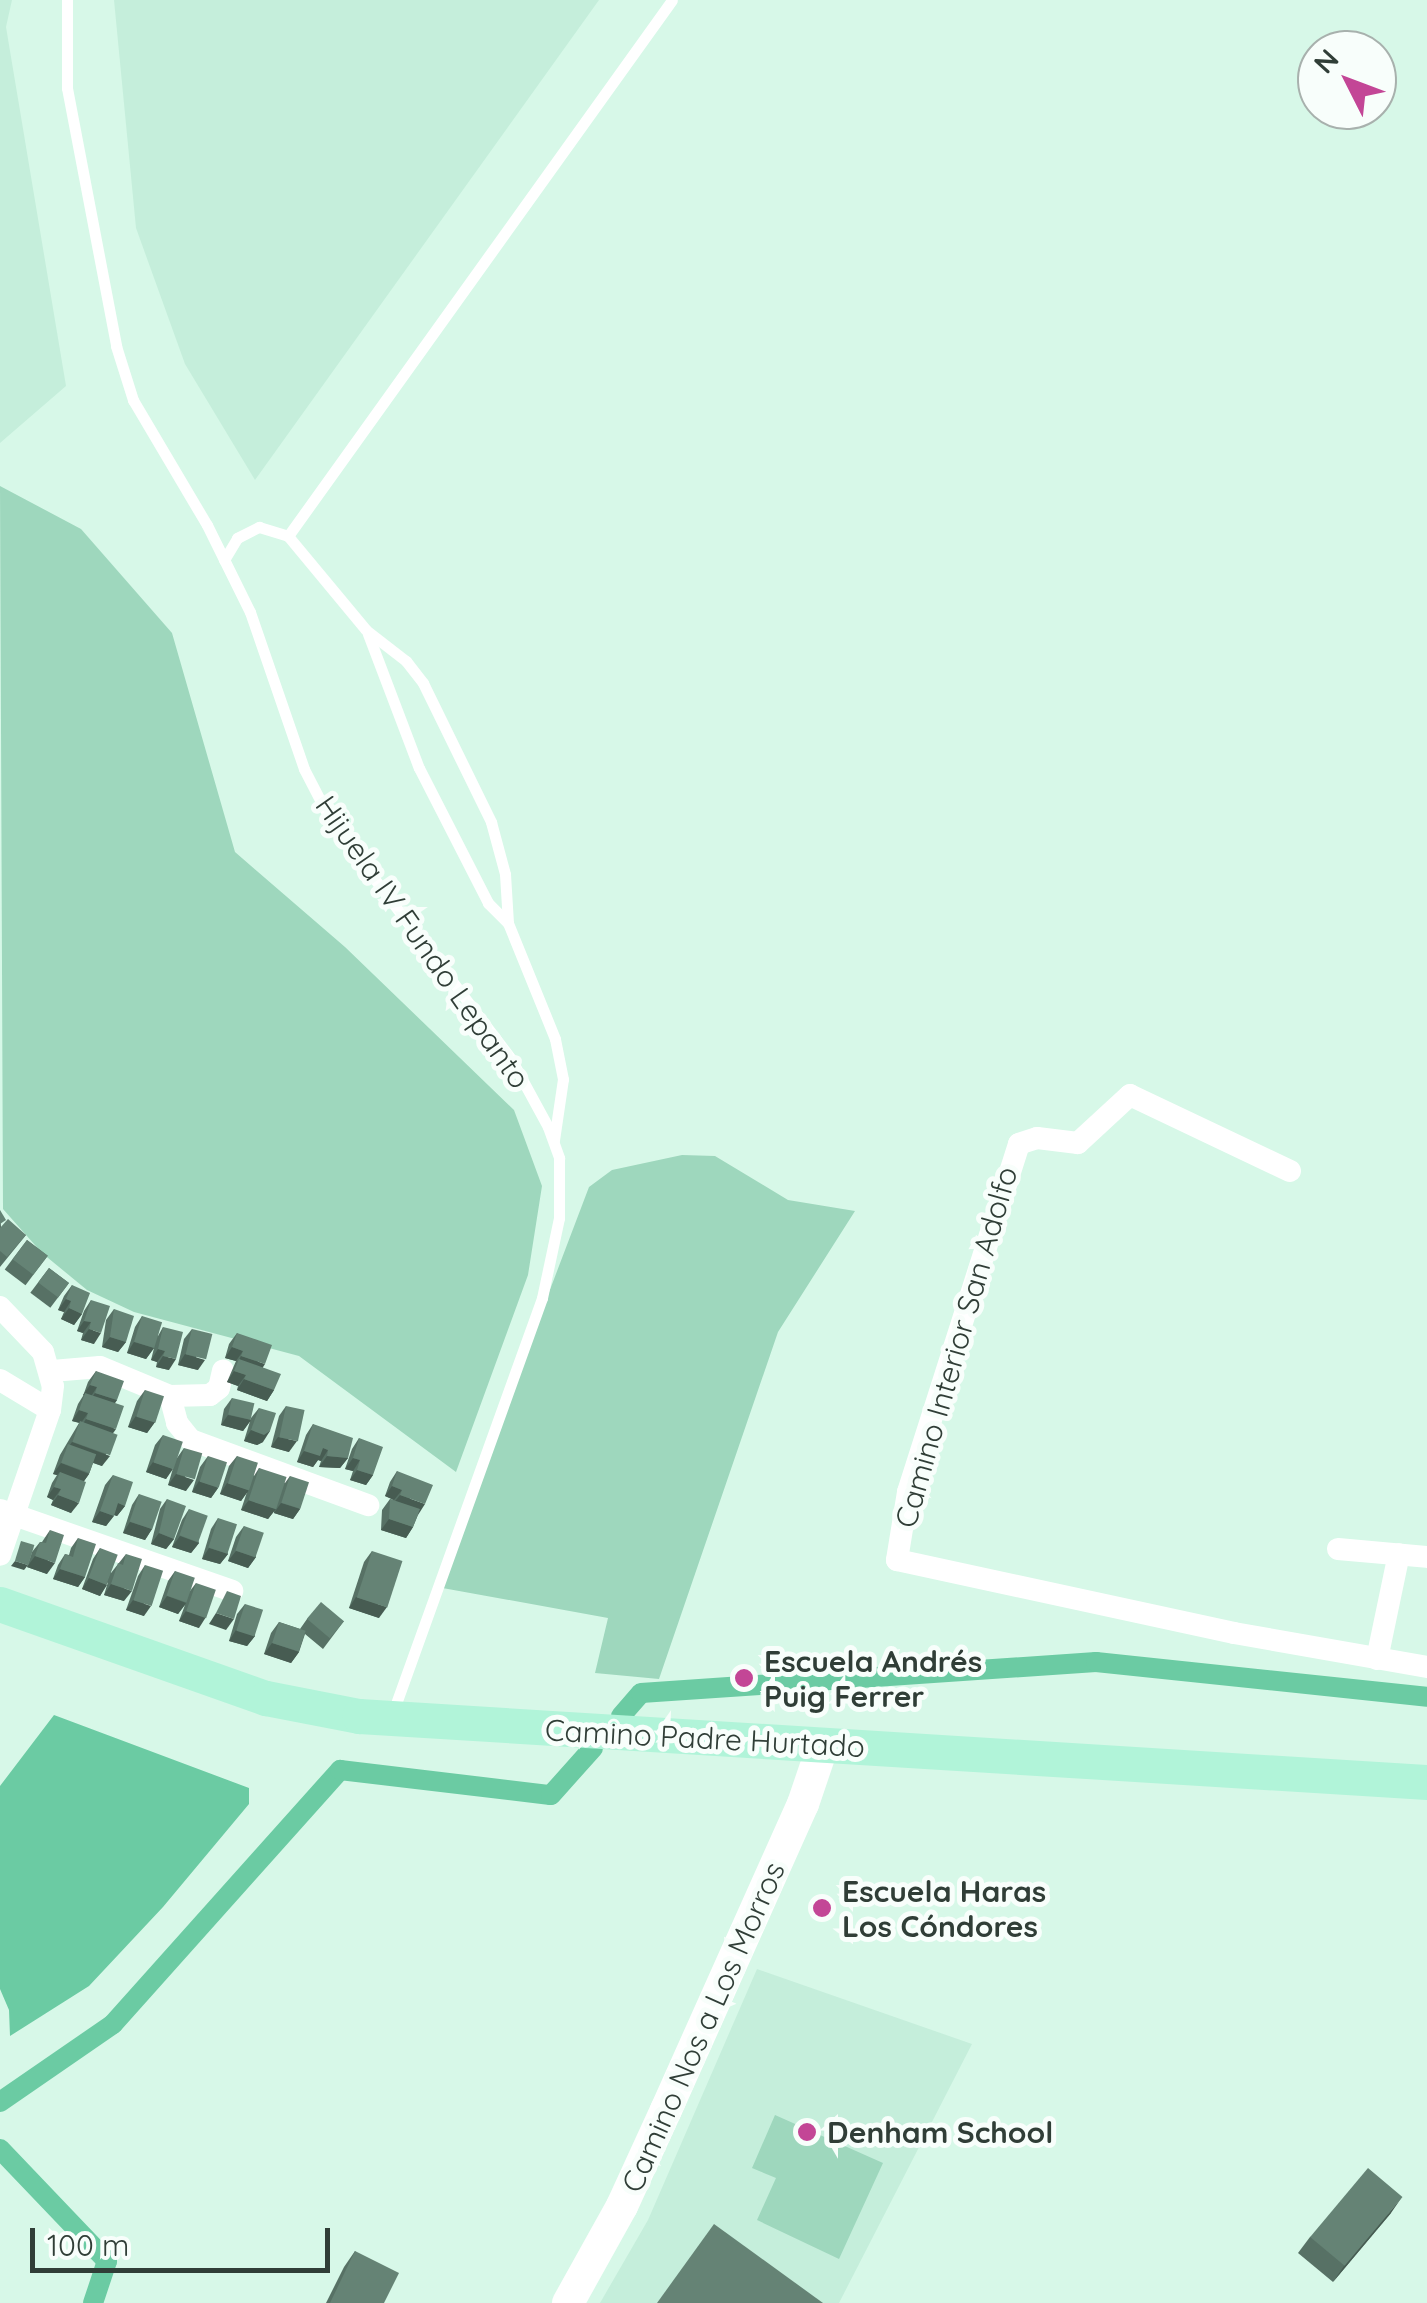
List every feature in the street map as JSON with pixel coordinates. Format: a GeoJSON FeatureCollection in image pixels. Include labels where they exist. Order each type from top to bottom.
{"type":"FeatureCollection","features":[{"type":"Feature","properties":{"kind":"main road","name":"Camino Padre Hurtado"},"geometry":{"type":"LineString","coordinates":[[0,1604],[266,1698],[328,1712],[390,1719],[1427,1782]]}},
{"type":"Feature","properties":{"kind":"main road","name":"Camino Nos a Los Morros"},"geometry":{"type":"LineString","coordinates":[[568,2303],[622,2206],[803,1804],[824,1745]]}},
{"type":"Feature","properties":{"kind":"street","name":"Camino Interior San Adolfo"},"geometry":{"type":"LineString","coordinates":[[1290,1170],[1130,1096],[1078,1143],[1037,1138],[1018,1144],[908,1492],[897,1560],[1234,1634],[1427,1666]]}},
{"type":"Feature","properties":{"kind":"street"},"geometry":{"type":"LineString","coordinates":[[0,1307],[43,1352],[52,1371],[50,1410],[6,1512],[0,1555]]}},
{"type":"Feature","properties":{"kind":"street"},"geometry":{"type":"LineString","coordinates":[[52,1371],[100,1367],[170,1396],[210,1394],[218,1388],[224,1370]]}},
{"type":"Feature","properties":{"kind":"street"},"geometry":{"type":"LineString","coordinates":[[0,1380],[50,1410]]}},
{"type":"Feature","properties":{"kind":"street"},"geometry":{"type":"LineString","coordinates":[[170,1396],[177,1423],[191,1440],[368,1505]]}},
{"type":"Feature","properties":{"kind":"street"},"geometry":{"type":"LineString","coordinates":[[6,1512],[232,1592]]}},
{"type":"Feature","properties":{"kind":"street"},"geometry":{"type":"LineString","coordinates":[[1338,1548],[1427,1557]]}},
{"type":"Feature","properties":{"kind":"street"},"geometry":{"type":"LineString","coordinates":[[1378,1659],[1399,1554]]}},
{"type":"Feature","properties":{"kind":"lane","name":"Hijuela IV Fundo Lepanto"},"geometry":{"type":"LineString","coordinates":[[68,0],[67,88],[116,346],[133,400],[224,560],[287,710],[304,770],[332,823],[511,1060],[554,1143],[561,1180],[559,1218],[542,1298],[390,1719]]}},
{"type":"Feature","properties":{"kind":"lane"},"geometry":{"type":"LineString","coordinates":[[288,536],[672,0]]}},
{"type":"Feature","properties":{"kind":"lane"},"geometry":{"type":"LineString","coordinates":[[224,560],[238,538],[259,527],[288,536],[366,630],[406,661],[441,718],[491,822],[505,874],[508,922],[554,1039],[564,1079],[554,1143]]}},
{"type":"Feature","properties":{"kind":"lane"},"geometry":{"type":"LineString","coordinates":[[366,630],[419,768],[488,903],[508,922]]}},
{"type":"Feature","properties":{"kind":"shaded area"},"geometry":{"type":"Polygon","coordinates":[[[0,0],[12,0],[6,27],[66,386],[0,443],[0,0]]]}},
{"type":"Feature","properties":{"kind":"shaded area"},"geometry":{"type":"Polygon","coordinates":[[[114,0],[599,0],[255,480],[185,364],[136,228],[114,0]]]}},
{"type":"Feature","properties":{"kind":"shaded area"},"geometry":{"type":"Polygon","coordinates":[[[0,486],[81,529],[172,633],[235,852],[345,947],[514,1110],[542,1186],[528,1275],[456,1472],[299,1356],[134,1312],[87,1290],[42,1253],[3,1209],[0,486]]]}},
{"type":"Feature","properties":{"kind":"shaded area"},"geometry":{"type":"Polygon","coordinates":[[[682,1155],[715,1156],[788,1200],[855,1211],[778,1332],[659,1679],[595,1673],[608,1618],[437,1587],[589,1187],[612,1170],[682,1155]]]}},
{"type":"Feature","properties":{"kind":"shaded area"},"geometry":{"type":"Polygon","coordinates":[[[54,1715],[249,1788],[249,1804],[163,1907],[89,1986],[10,2036],[9,2010],[0,1989],[0,1786],[54,1715]]]}},
{"type":"Feature","properties":{"kind":"shaded area","name":"Denham School"},"geometry":{"type":"Polygon","coordinates":[[[757,1969],[972,2044],[839,2303],[600,2303],[648,2220],[757,1969]]]}},
{"type":"Feature","properties":{"kind":"shaded area"},"geometry":{"type":"Polygon","coordinates":[[[775,2115],[883,2163],[839,2259],[757,2220],[776,2178],[752,2168],[775,2115]]]}},
{"type":"Feature","properties":{"kind":"building"},"geometry":{"type":"Polygon","coordinates":[[[8,1219],[26,1235],[7,1257],[0,1251],[0,1228],[8,1219]]]}},
{"type":"Feature","properties":{"kind":"building"},"geometry":{"type":"Polygon","coordinates":[[[27,1240],[48,1256],[33,1275],[13,1259],[27,1240]]]}},
{"type":"Feature","properties":{"kind":"building"},"geometry":{"type":"Polygon","coordinates":[[[49,1268],[69,1283],[58,1297],[38,1282],[49,1268]]]}},
{"type":"Feature","properties":{"kind":"building"},"geometry":{"type":"Polygon","coordinates":[[[72,1285],[90,1293],[82,1314],[69,1308],[71,1301],[66,1299],[72,1285]]]}},
{"type":"Feature","properties":{"kind":"building"},"geometry":{"type":"Polygon","coordinates":[[[91,1300],[110,1306],[101,1333],[89,1329],[91,1322],[84,1321],[91,1300]]]}},
{"type":"Feature","properties":{"kind":"building"},"geometry":{"type":"Polygon","coordinates":[[[114,1309],[134,1316],[126,1342],[110,1337],[114,1309]]]}},
{"type":"Feature","properties":{"kind":"building"},"geometry":{"type":"Polygon","coordinates":[[[142,1316],[162,1322],[154,1348],[134,1342],[142,1316]]]}},
{"type":"Feature","properties":{"kind":"building"},"geometry":{"type":"Polygon","coordinates":[[[163,1327],[183,1332],[176,1359],[163,1356],[165,1351],[158,1349],[163,1327]]]}},
{"type":"Feature","properties":{"kind":"building"},"geometry":{"type":"Polygon","coordinates":[[[192,1329],[212,1334],[206,1359],[186,1354],[192,1329]]]}},
{"type":"Feature","properties":{"kind":"building"},"geometry":{"type":"Polygon","coordinates":[[[237,1333],[272,1345],[265,1364],[241,1356],[243,1351],[232,1347],[237,1333]]]}},
{"type":"Feature","properties":{"kind":"building"},"geometry":{"type":"Polygon","coordinates":[[[239,1359],[281,1374],[274,1390],[234,1371],[239,1359]]]}},
{"type":"Feature","properties":{"kind":"building"},"geometry":{"type":"Polygon","coordinates":[[[96,1371],[124,1381],[117,1400],[95,1393],[97,1387],[90,1385],[96,1371]]]}},
{"type":"Feature","properties":{"kind":"building"},"geometry":{"type":"Polygon","coordinates":[[[145,1390],[164,1396],[155,1423],[136,1417],[145,1390]]]}},
{"type":"Feature","properties":{"kind":"building"},"geometry":{"type":"Polygon","coordinates":[[[85,1393],[124,1406],[116,1429],[86,1419],[88,1413],[79,1410],[85,1393]]]}},
{"type":"Feature","properties":{"kind":"building"},"geometry":{"type":"Polygon","coordinates":[[[232,1398],[254,1403],[251,1420],[228,1415],[232,1398]]]}},
{"type":"Feature","properties":{"kind":"building"},"geometry":{"type":"Polygon","coordinates":[[[286,1406],[305,1410],[298,1441],[279,1437],[286,1406]]]}},
{"type":"Feature","properties":{"kind":"building"},"geometry":{"type":"Polygon","coordinates":[[[259,1408],[276,1413],[270,1431],[264,1435],[251,1430],[259,1408]]]}},
{"type":"Feature","properties":{"kind":"building"},"geometry":{"type":"Polygon","coordinates":[[[80,1421],[118,1435],[110,1455],[72,1442],[80,1421]]]}},
{"type":"Feature","properties":{"kind":"building"},"geometry":{"type":"Polygon","coordinates":[[[313,1424],[353,1438],[348,1458],[327,1456],[328,1450],[323,1448],[320,1456],[304,1451],[313,1424]]]}},
{"type":"Feature","properties":{"kind":"building"},"geometry":{"type":"Polygon","coordinates":[[[163,1435],[183,1442],[173,1469],[154,1462],[163,1435]]]}},
{"type":"Feature","properties":{"kind":"building"},"geometry":{"type":"Polygon","coordinates":[[[359,1438],[383,1447],[373,1475],[357,1470],[360,1460],[353,1458],[359,1438]]]}},
{"type":"Feature","properties":{"kind":"building"},"geometry":{"type":"Polygon","coordinates":[[[68,1444],[96,1454],[89,1473],[61,1463],[68,1444]]]}},
{"type":"Feature","properties":{"kind":"building"},"geometry":{"type":"Polygon","coordinates":[[[184,1448],[202,1453],[195,1479],[177,1474],[184,1448]]]}},
{"type":"Feature","properties":{"kind":"building"},"geometry":{"type":"Polygon","coordinates":[[[208,1456],[227,1462],[219,1488],[200,1482],[208,1456]]]}},
{"type":"Feature","properties":{"kind":"building"},"geometry":{"type":"Polygon","coordinates":[[[237,1456],[258,1463],[249,1490],[228,1484],[237,1456]]]}},
{"type":"Feature","properties":{"kind":"building"},"geometry":{"type":"Polygon","coordinates":[[[259,1468],[287,1477],[276,1509],[248,1500],[259,1468]]]}},
{"type":"Feature","properties":{"kind":"building"},"geometry":{"type":"Polygon","coordinates":[[[397,1471],[433,1485],[425,1504],[400,1495],[402,1490],[392,1486],[397,1471]]]}},
{"type":"Feature","properties":{"kind":"building"},"geometry":{"type":"Polygon","coordinates":[[[60,1472],[86,1482],[79,1503],[58,1495],[61,1489],[54,1487],[60,1472]]]}},
{"type":"Feature","properties":{"kind":"building"},"geometry":{"type":"Polygon","coordinates":[[[113,1475],[133,1482],[125,1506],[118,1503],[114,1516],[100,1511],[113,1475]]]}},
{"type":"Feature","properties":{"kind":"building"},"geometry":{"type":"Polygon","coordinates":[[[290,1476],[309,1482],[300,1509],[281,1503],[290,1476]]]}},
{"type":"Feature","properties":{"kind":"building"},"geometry":{"type":"Polygon","coordinates":[[[139,1494],[162,1502],[152,1529],[130,1521],[139,1494]]]}},
{"type":"Feature","properties":{"kind":"building"},"geometry":{"type":"Polygon","coordinates":[[[167,1499],[186,1506],[174,1539],[159,1533],[167,1499]]]}},
{"type":"Feature","properties":{"kind":"building"},"geometry":{"type":"Polygon","coordinates":[[[390,1499],[420,1509],[413,1527],[389,1519],[390,1499]]]}},
{"type":"Feature","properties":{"kind":"building"},"geometry":{"type":"Polygon","coordinates":[[[189,1509],[208,1516],[198,1542],[179,1535],[189,1509]]]}},
{"type":"Feature","properties":{"kind":"building"},"geometry":{"type":"Polygon","coordinates":[[[218,1518],[237,1524],[227,1554],[208,1547],[218,1518]]]}},
{"type":"Feature","properties":{"kind":"building"},"geometry":{"type":"Polygon","coordinates":[[[244,1526],[264,1533],[255,1557],[236,1551],[244,1526]]]}},
{"type":"Feature","properties":{"kind":"building"},"geometry":{"type":"Polygon","coordinates":[[[50,1530],[64,1535],[55,1563],[35,1556],[40,1542],[46,1543],[50,1530]]]}},
{"type":"Feature","properties":{"kind":"building"},"geometry":{"type":"Polygon","coordinates":[[[78,1538],[96,1544],[85,1577],[60,1569],[65,1554],[73,1557],[78,1538]]]}},
{"type":"Feature","properties":{"kind":"building"},"geometry":{"type":"Polygon","coordinates":[[[21,1541],[34,1545],[28,1565],[15,1561],[21,1541]]]}},
{"type":"Feature","properties":{"kind":"building"},"geometry":{"type":"Polygon","coordinates":[[[100,1548],[118,1555],[106,1585],[89,1578],[100,1548]]]}},
{"type":"Feature","properties":{"kind":"building"},"geometry":{"type":"Polygon","coordinates":[[[372,1551],[402,1561],[387,1607],[357,1598],[372,1551]]]}},
{"type":"Feature","properties":{"kind":"building"},"geometry":{"type":"Polygon","coordinates":[[[126,1554],[142,1559],[132,1591],[111,1584],[118,1563],[123,1565],[126,1554]]]}},
{"type":"Feature","properties":{"kind":"building"},"geometry":{"type":"Polygon","coordinates":[[[145,1565],[163,1571],[152,1606],[134,1600],[145,1565]]]}},
{"type":"Feature","properties":{"kind":"building"},"geometry":{"type":"Polygon","coordinates":[[[175,1571],[195,1578],[186,1602],[167,1596],[175,1571]]]}},
{"type":"Feature","properties":{"kind":"building"},"geometry":{"type":"Polygon","coordinates":[[[196,1583],[216,1590],[206,1618],[186,1611],[196,1583]]]}},
{"type":"Feature","properties":{"kind":"building"},"geometry":{"type":"Polygon","coordinates":[[[227,1591],[241,1596],[234,1619],[216,1613],[227,1591]]]}},
{"type":"Feature","properties":{"kind":"building"},"geometry":{"type":"Polygon","coordinates":[[[321,1602],[344,1621],[330,1638],[307,1619],[321,1602]]]}},
{"type":"Feature","properties":{"kind":"building"},"geometry":{"type":"Polygon","coordinates":[[[245,1604],[263,1610],[254,1637],[236,1631],[245,1604]]]}},
{"type":"Feature","properties":{"kind":"building"},"geometry":{"type":"Polygon","coordinates":[[[279,1622],[306,1631],[299,1652],[272,1643],[279,1622]]]}},
{"type":"Feature","properties":{"kind":"building"},"geometry":{"type":"Polygon","coordinates":[[[1368,2168],[1402,2197],[1345,2266],[1310,2237],[1368,2168]]]}},
{"type":"Feature","properties":{"kind":"building"},"geometry":{"type":"Polygon","coordinates":[[[714,2224],[823,2303],[657,2303],[714,2224]]]}},
{"type":"Feature","properties":{"kind":"building"},"geometry":{"type":"Polygon","coordinates":[[[355,2251],[399,2273],[384,2303],[330,2303],[355,2251]]]}},
{"type":"Feature","properties":{"kind":"waterway"},"geometry":{"type":"LineString","coordinates":[[621,1716],[641,1693],[1096,1662],[1427,1697]]}},
{"type":"Feature","properties":{"kind":"waterway"},"geometry":{"type":"LineString","coordinates":[[0,2102],[113,2024],[340,1770],[551,1795],[593,1748]]}},
{"type":"Feature","properties":{"kind":"waterway"},"geometry":{"type":"LineString","coordinates":[[0,2149],[107,2261],[93,2303]]}},
{"type":"Feature","properties":{"kind":"place","name":"Escuela Andrés Puig Ferrer"},"geometry":{"type":"Point","coordinates":[744,1678]}},
{"type":"Feature","properties":{"kind":"place","name":"Escuela Haras Los Cóndores"},"geometry":{"type":"Point","coordinates":[822,1908]}},
{"type":"Feature","properties":{"kind":"place","name":"Denham School"},"geometry":{"type":"Point","coordinates":[807,2132]}}]}
